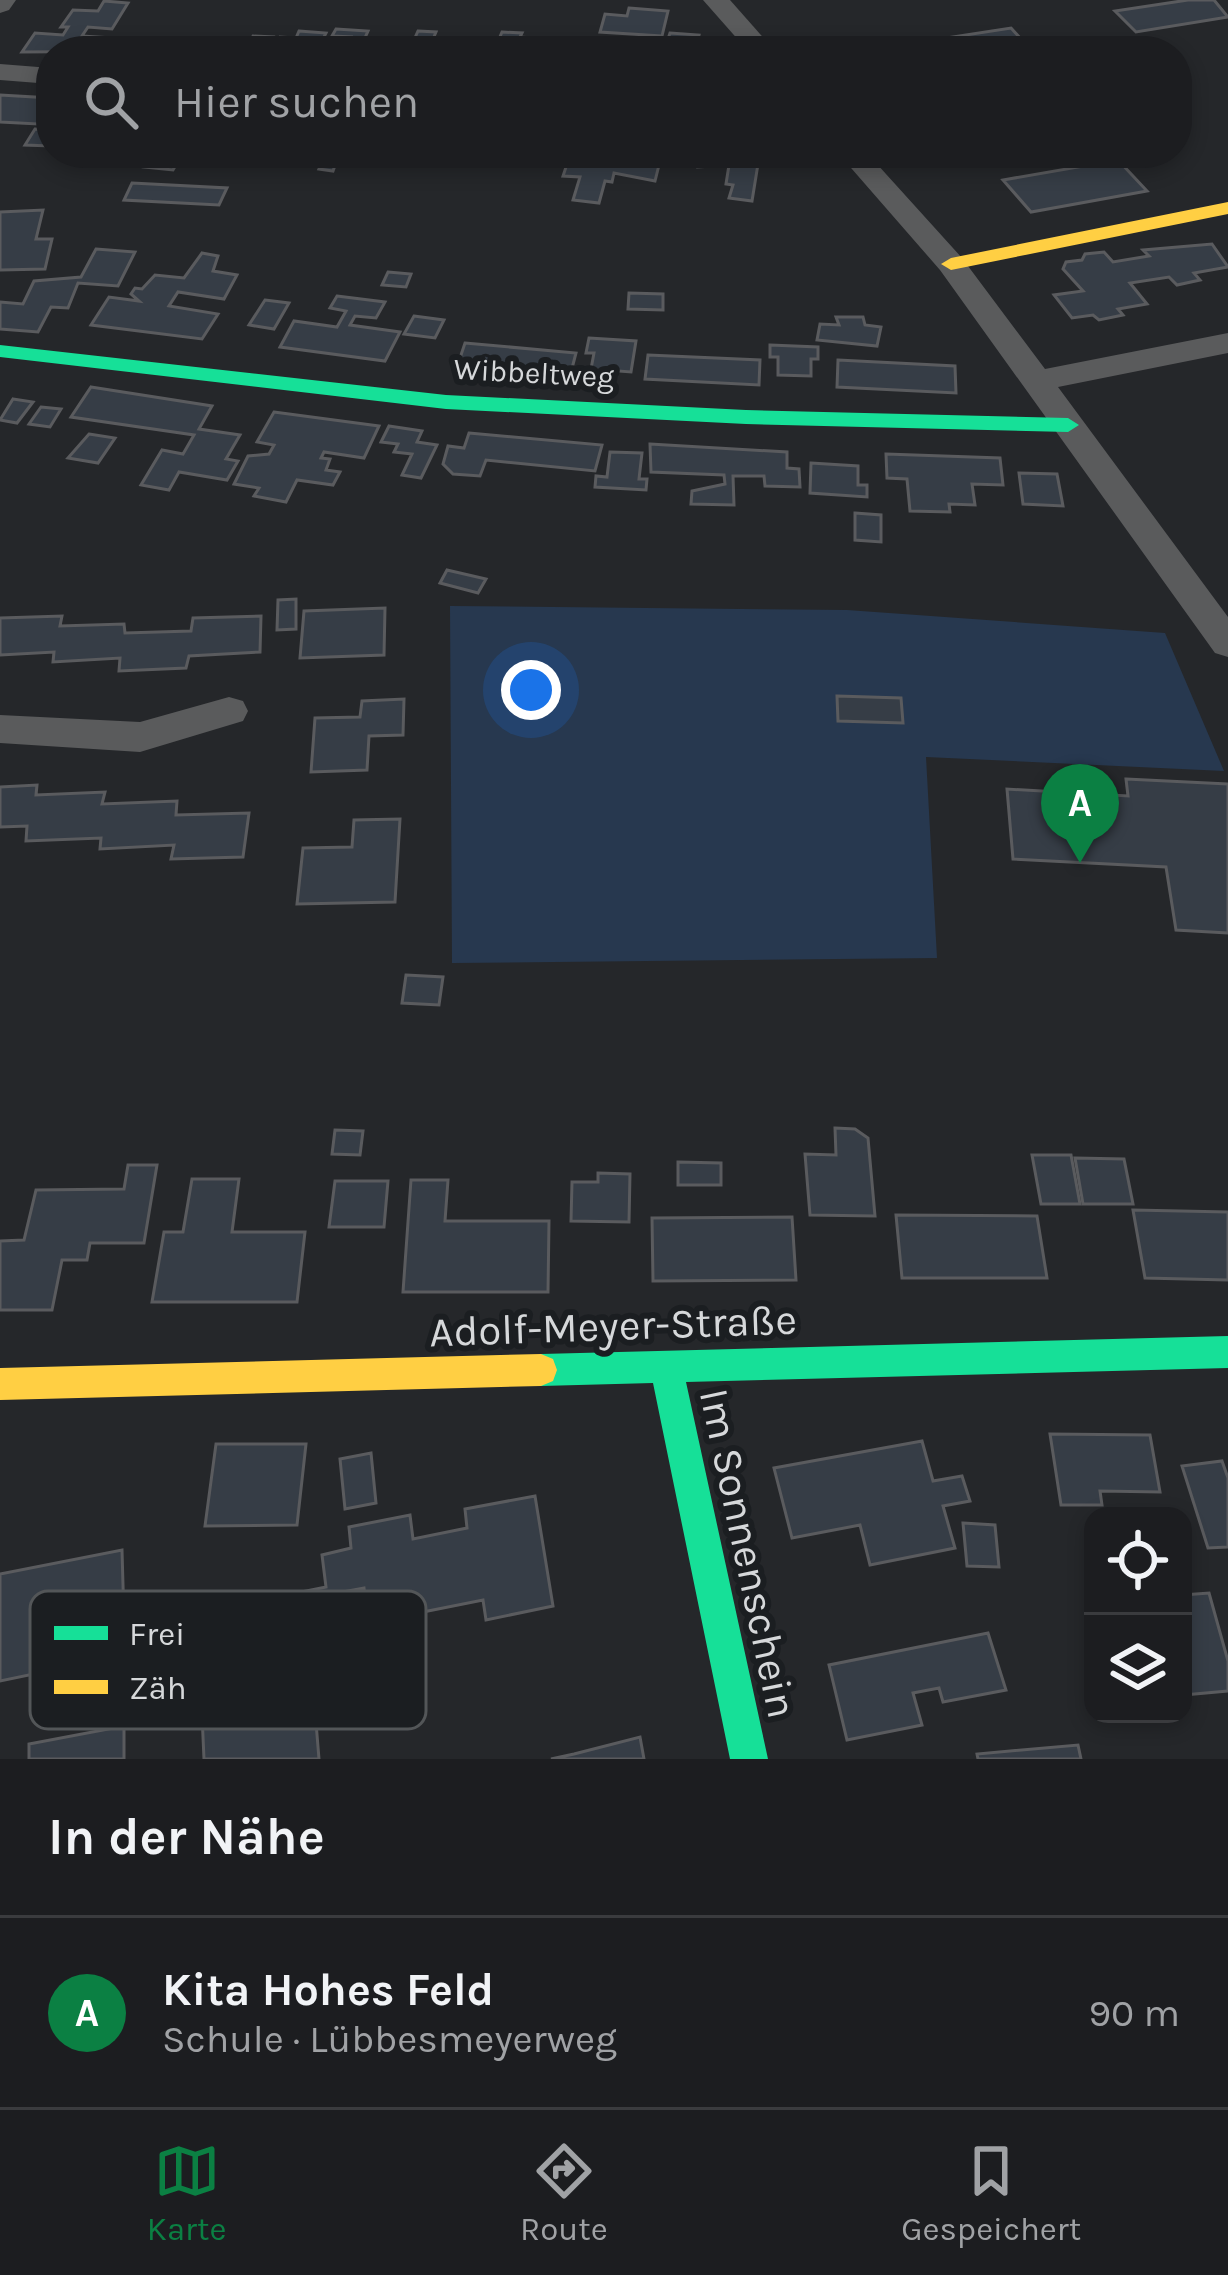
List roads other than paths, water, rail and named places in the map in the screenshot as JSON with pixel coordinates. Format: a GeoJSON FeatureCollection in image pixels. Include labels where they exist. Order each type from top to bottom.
{"type":"FeatureCollection","features":[{"type":"Feature","properties":{"kind":"street"},"geometry":{"type":"LineString","coordinates":[[716,0],[749,36]]}},
{"type":"Feature","properties":{"kind":"street"},"geometry":{"type":"LineString","coordinates":[[0,72],[36,75]]}},
{"type":"Feature","properties":{"kind":"street"},"geometry":{"type":"LineString","coordinates":[[865,168],[951,264],[1228,644]]}},
{"type":"Feature","properties":{"kind":"street"},"geometry":{"type":"LineString","coordinates":[[951,264],[1228,208]]}},
{"type":"Feature","properties":{"kind":"street"},"geometry":{"type":"LineString","coordinates":[[1036,380],[1228,343]]}},
{"type":"Feature","properties":{"kind":"street","name":"Wibbeltweg"},"geometry":{"type":"LineString","coordinates":[[0,350],[446,402],[746,417],[1068,425]]}},
{"type":"Feature","properties":{"kind":"street"},"geometry":{"type":"LineString","coordinates":[[0,729],[140,737],[230,711]]}},
{"type":"Feature","properties":{"kind":"street","name":"Adolf-Meyer-Straße"},"geometry":{"type":"LineString","coordinates":[[0,1384],[1228,1352]]}},
{"type":"Feature","properties":{"kind":"street","name":"Im Sonnenschein"},"geometry":{"type":"LineString","coordinates":[[666,1365],[749,1759]]}},
{"type":"Feature","properties":{"kind":"place","name":"Kita Hohes Feld"},"geometry":{"type":"Point","coordinates":[1080,863]}}]}
